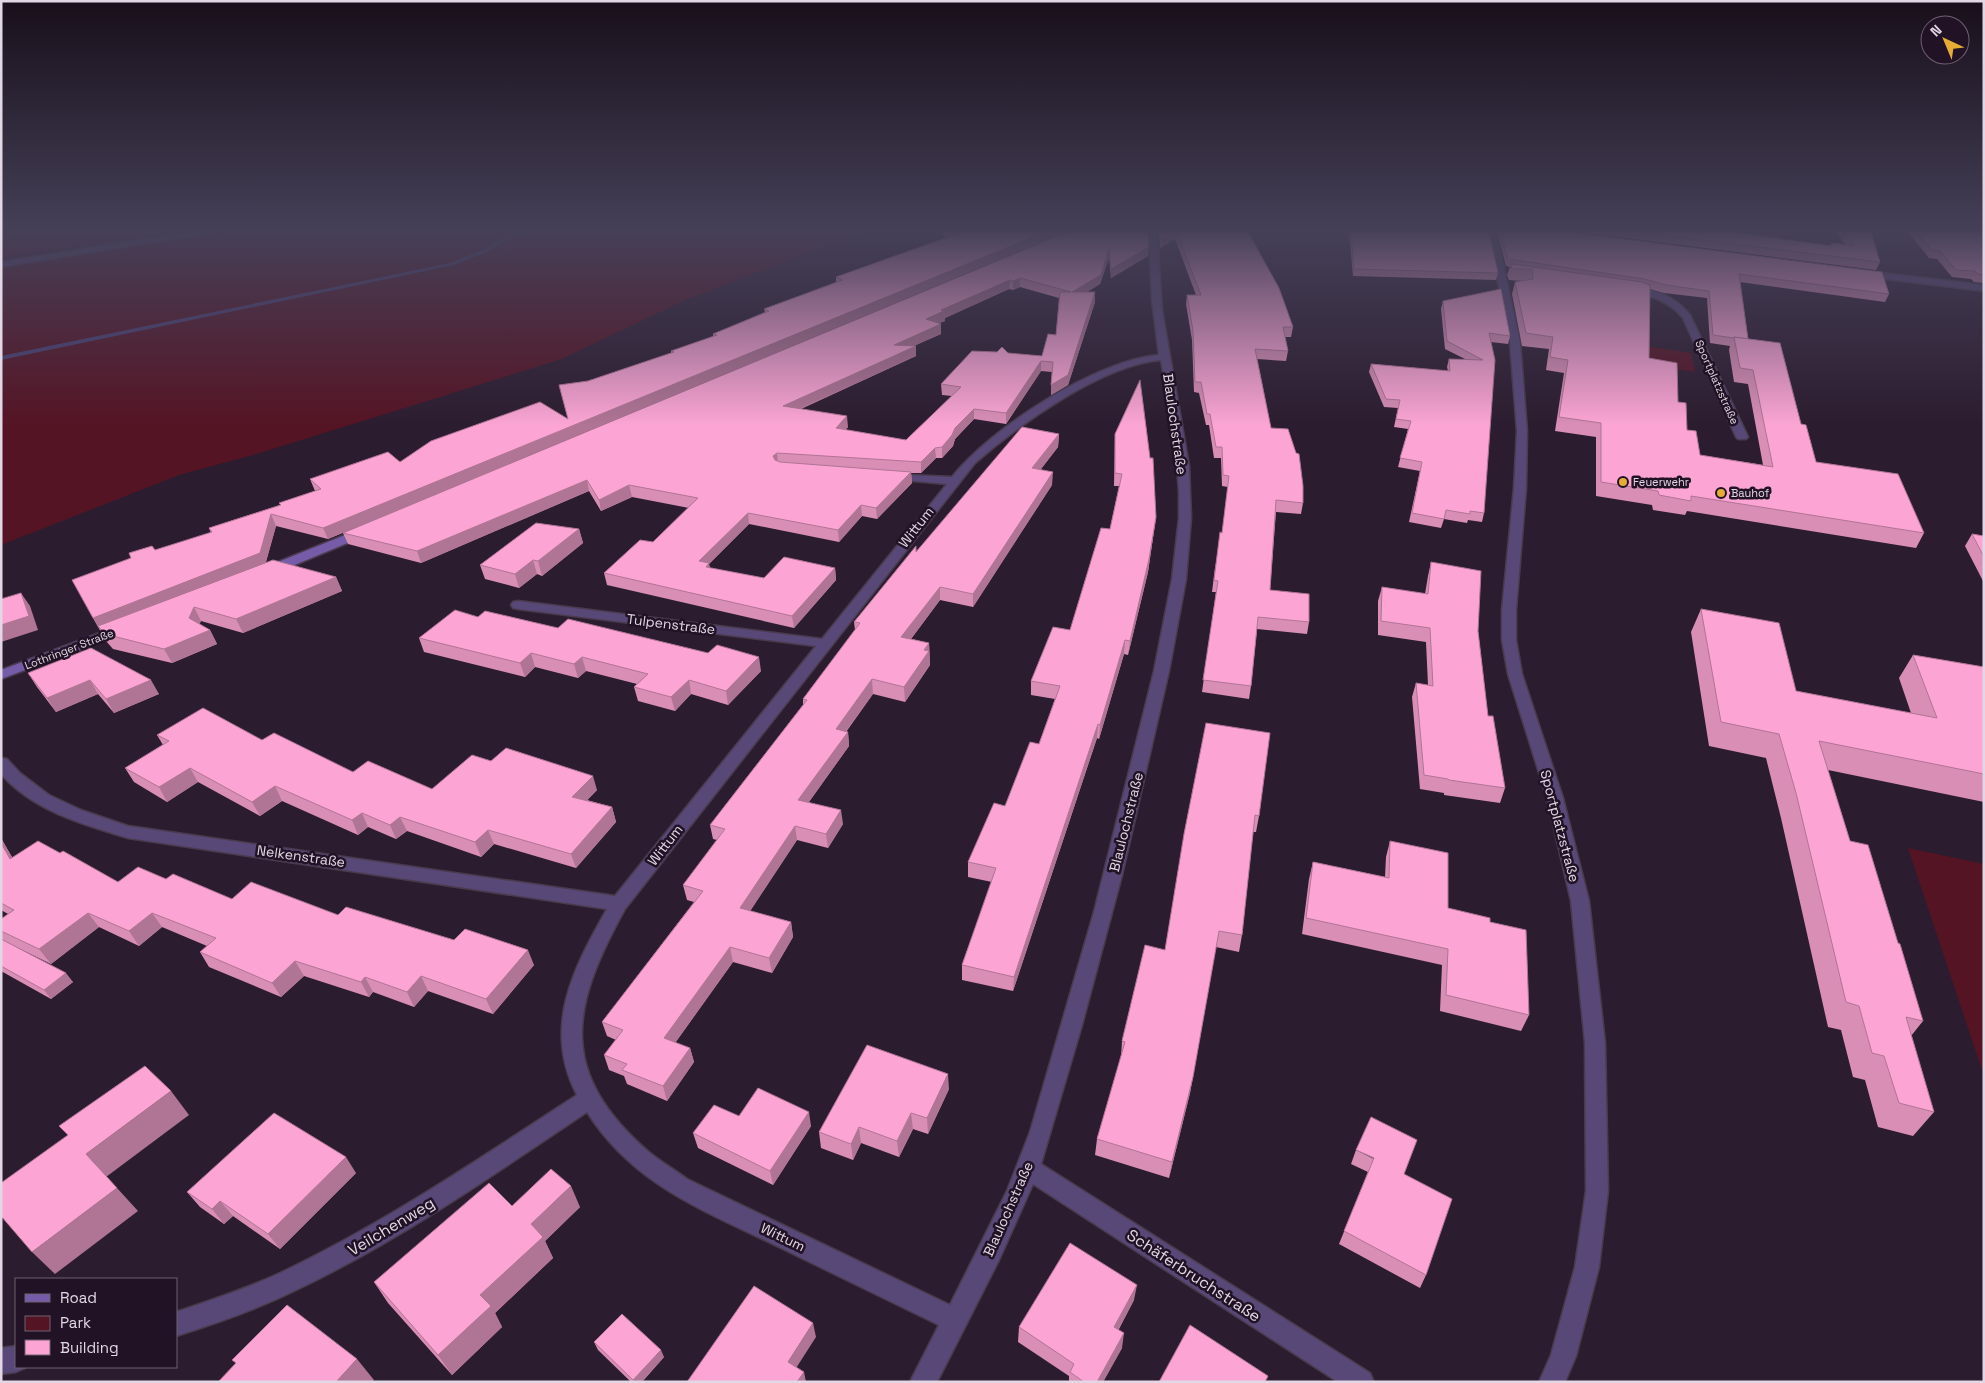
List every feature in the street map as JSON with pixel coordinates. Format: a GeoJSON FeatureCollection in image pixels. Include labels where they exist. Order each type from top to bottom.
{"type":"FeatureCollection","features":[{"type":"Feature","properties":{"kind":"street","name":"Blaulochstraße"},"geometry":{"type":"LineString","coordinates":[[923,1382],[995,1242],[1028,1168],[1082,992],[1132,800],[1167,648],[1181,565],[1186,516],[1183,469],[1156,297]]}},
{"type":"Feature","properties":{"kind":"street","name":"Sportplatzstraße"},"geometry":{"type":"LineString","coordinates":[[1508,297],[1515,342],[1522,430],[1520,488],[1509,610],[1509,640],[1515,674],[1555,798],[1580,902],[1595,1043],[1597,1191],[1587,1267],[1562,1356],[1552,1382]]}},
{"type":"Feature","properties":{"kind":"street","name":"Sportplatzstraße"},"geometry":{"type":"LineString","coordinates":[[1662,297],[1680,306],[1687,317],[1742,437]]}},
{"type":"Feature","properties":{"kind":"street","name":"Wittum"},"geometry":{"type":"LineString","coordinates":[[954,1320],[679,1187],[642,1160],[610,1126],[590,1098],[576,1071],[570,1040],[574,1005],[582,977],[596,944],[619,904],[970,461],[993,441],[1044,405],[1134,361],[1152,357],[1165,357]]}},
{"type":"Feature","properties":{"kind":"street"},"geometry":{"type":"LineString","coordinates":[[877,475],[953,481]]}},
{"type":"Feature","properties":{"kind":"street"},"geometry":{"type":"LineString","coordinates":[[258,575],[378,526]]}},
{"type":"Feature","properties":{"kind":"street","name":"Tulpenstraße"},"geometry":{"type":"LineString","coordinates":[[518,605],[824,643]]}},
{"type":"Feature","properties":{"kind":"street","name":"Lothringer Straße"},"geometry":{"type":"LineString","coordinates":[[1,675],[134,624]]}},
{"type":"Feature","properties":{"kind":"street","name":"Nelkenstraße"},"geometry":{"type":"LineString","coordinates":[[1,763],[13,778],[37,798],[80,817],[128,832],[619,904]]}},
{"type":"Feature","properties":{"kind":"street","name":"Veilchenweg"},"geometry":{"type":"LineString","coordinates":[[178,1323],[205,1316],[321,1266],[404,1220],[590,1098]]}},
{"type":"Feature","properties":{"kind":"street","name":"Schäferbruchstraße"},"geometry":{"type":"LineString","coordinates":[[1028,1168],[1361,1382]]}},
{"type":"Feature","properties":{"kind":"street"},"geometry":{"type":"LineString","coordinates":[[1,1361],[15,1359]]}},
{"type":"Feature","properties":{"kind":"green space"},"geometry":{"type":"Polygon","coordinates":[[[1,297],[694,297],[562,359],[253,455],[179,475],[1,545],[1,297]]]}},
{"type":"Feature","properties":{"kind":"green space"},"geometry":{"type":"Polygon","coordinates":[[[1646,346],[1691,353],[1695,372],[1649,365],[1646,346]]]}},
{"type":"Feature","properties":{"kind":"green space"},"geometry":{"type":"Polygon","coordinates":[[[1908,848],[1984,864],[1984,1076],[1908,848]]]}},
{"type":"Feature","properties":{"kind":"building"},"geometry":{"type":"Polygon","coordinates":[[[798,297],[888,297],[323,528],[271,514],[260,553],[93,618],[72,580],[131,558],[129,553],[152,546],[155,550],[212,532],[209,528],[281,505],[279,503],[321,489],[310,479],[388,452],[400,462],[431,441],[540,402],[568,419],[559,385],[588,381],[674,352],[671,351],[717,335],[713,334],[769,311],[764,309],[798,297]]]}},
{"type":"Feature","properties":{"kind":"building"},"geometry":{"type":"Polygon","coordinates":[[[912,297],[972,297],[926,319],[941,324],[894,345],[916,346],[783,406],[847,416],[836,428],[906,440],[961,387],[941,384],[972,351],[997,352],[1002,347],[1008,353],[1042,356],[1048,334],[1056,335],[1060,297],[1094,297],[1068,375],[1051,385],[1053,362],[1041,361],[1006,413],[974,409],[955,428],[942,447],[935,448],[921,462],[777,453],[773,456],[775,460],[780,462],[911,472],[876,508],[861,505],[838,530],[748,513],[699,561],[709,563],[706,567],[764,578],[784,557],[835,568],[792,616],[604,573],[640,540],[653,542],[698,498],[629,485],[599,500],[587,480],[417,551],[343,533],[912,297]]]}},
{"type":"Feature","properties":{"kind":"building"},"geometry":{"type":"Polygon","coordinates":[[[1187,297],[1282,297],[1293,327],[1283,327],[1288,351],[1255,349],[1271,428],[1288,429],[1296,453],[1299,454],[1303,486],[1303,503],[1276,500],[1270,590],[1309,594],[1309,622],[1258,617],[1251,686],[1203,680],[1218,581],[1214,580],[1229,476],[1223,475],[1222,447],[1216,447],[1210,414],[1207,414],[1201,382],[1195,382],[1193,331],[1187,297]]]}},
{"type":"Feature","properties":{"kind":"building"},"geometry":{"type":"Polygon","coordinates":[[[1465,297],[1502,297],[1510,336],[1489,333],[1495,360],[1484,513],[1470,511],[1470,514],[1446,510],[1444,519],[1412,513],[1422,462],[1400,458],[1411,421],[1396,419],[1400,400],[1386,399],[1371,364],[1450,371],[1449,359],[1483,360],[1447,341],[1443,301],[1465,297]]]}},
{"type":"Feature","properties":{"kind":"building"},"geometry":{"type":"Polygon","coordinates":[[[1518,297],[1650,297],[1649,358],[1677,363],[1678,402],[1686,403],[1687,430],[1696,431],[1700,455],[1773,467],[1753,370],[1740,368],[1734,337],[1780,343],[1801,424],[1806,425],[1816,462],[1898,474],[1924,533],[1691,496],[1691,501],[1659,495],[1658,491],[1601,482],[1601,423],[1559,417],[1568,360],[1550,357],[1553,337],[1526,333],[1518,297]]]}},
{"type":"Feature","properties":{"kind":"building"},"geometry":{"type":"Polygon","coordinates":[[[1710,297],[1742,297],[1748,339],[1713,335],[1710,297]]]}},
{"type":"Feature","properties":{"kind":"building"},"geometry":{"type":"Polygon","coordinates":[[[1140,380],[1150,458],[1153,458],[1156,517],[1149,559],[1130,641],[1125,640],[1100,725],[1098,724],[1014,977],[962,965],[996,868],[968,862],[994,803],[1005,806],[1030,742],[1039,744],[1060,686],[1031,681],[1053,627],[1070,630],[1101,528],[1110,529],[1122,474],[1115,473],[1115,434],[1140,380]]]}},
{"type":"Feature","properties":{"kind":"building"},"geometry":{"type":"Polygon","coordinates":[[[1022,427],[1059,434],[1032,468],[1053,472],[973,594],[940,587],[901,637],[929,643],[924,650],[929,651],[904,687],[872,679],[836,729],[848,732],[798,800],[841,810],[826,834],[795,826],[740,908],[791,922],[769,958],[730,947],[664,1038],[690,1048],[663,1086],[622,1070],[627,1064],[604,1055],[623,1030],[602,1022],[703,891],[683,885],[725,829],[710,825],[807,700],[803,699],[860,623],[854,622],[916,546],[916,552],[1022,427]]]}},
{"type":"Feature","properties":{"kind":"building"},"geometry":{"type":"Polygon","coordinates":[[[536,523],[579,529],[538,561],[533,560],[515,574],[480,565],[536,523]]]}},
{"type":"Feature","properties":{"kind":"building"},"geometry":{"type":"Polygon","coordinates":[[[1972,534],[1984,536],[1984,557],[1972,534]]]}},
{"type":"Feature","properties":{"kind":"building"},"geometry":{"type":"Polygon","coordinates":[[[273,560],[336,577],[236,619],[194,607],[189,618],[210,630],[164,649],[105,634],[98,626],[273,560]]]}},
{"type":"Feature","properties":{"kind":"building"},"geometry":{"type":"Polygon","coordinates":[[[1431,562],[1481,571],[1478,631],[1488,716],[1493,716],[1505,788],[1424,775],[1416,683],[1433,686],[1430,628],[1381,621],[1382,587],[1428,594],[1431,562]]]}},
{"type":"Feature","properties":{"kind":"building"},"geometry":{"type":"Polygon","coordinates":[[[21,593],[29,616],[1,625],[1,599],[21,593]]]}},
{"type":"Feature","properties":{"kind":"building"},"geometry":{"type":"Polygon","coordinates":[[[1701,609],[1779,623],[1796,691],[1937,718],[1913,655],[1984,667],[1984,774],[1819,741],[1850,841],[1868,845],[1898,943],[1900,944],[1923,1021],[1906,1017],[1934,1112],[1899,1103],[1884,1056],[1872,1053],[1859,1006],[1846,1002],[1796,793],[1779,734],[1721,722],[1701,609]]]}},
{"type":"Feature","properties":{"kind":"building"},"geometry":{"type":"Polygon","coordinates":[[[455,610],[478,617],[485,611],[558,628],[568,619],[708,653],[717,645],[759,657],[726,691],[689,680],[671,697],[634,687],[648,674],[582,657],[574,664],[531,653],[520,663],[419,638],[455,610]]]}},
{"type":"Feature","properties":{"kind":"building"},"geometry":{"type":"Polygon","coordinates":[[[91,648],[151,680],[106,699],[90,680],[47,698],[28,673],[91,648]]]}},
{"type":"Feature","properties":{"kind":"building"},"geometry":{"type":"Polygon","coordinates":[[[203,708],[262,740],[274,733],[353,772],[368,761],[432,789],[472,755],[491,761],[506,748],[593,776],[572,797],[612,807],[571,854],[488,830],[475,842],[400,817],[390,825],[362,813],[352,820],[275,786],[252,802],[190,768],[159,787],[125,768],[169,741],[157,735],[203,708]]]}},
{"type":"Feature","properties":{"kind":"building"},"geometry":{"type":"Polygon","coordinates":[[[1206,723],[1270,733],[1259,816],[1255,815],[1242,935],[1219,931],[1193,1077],[1172,1162],[1097,1139],[1125,1042],[1122,1041],[1145,945],[1165,950],[1184,834],[1206,723]]]}},
{"type":"Feature","properties":{"kind":"building"},"geometry":{"type":"Polygon","coordinates":[[[38,841],[60,853],[63,851],[118,882],[138,867],[166,879],[173,874],[232,899],[251,882],[338,915],[346,907],[454,940],[465,929],[528,950],[486,999],[421,976],[407,992],[365,977],[361,982],[295,961],[272,983],[200,952],[216,938],[152,913],[129,931],[88,913],[39,949],[1,931],[1,919],[14,910],[1,903],[1,843],[10,859],[38,841]]]}},
{"type":"Feature","properties":{"kind":"building"},"geometry":{"type":"Polygon","coordinates":[[[1390,841],[1448,853],[1448,908],[1490,918],[1490,922],[1526,930],[1529,1015],[1446,995],[1448,949],[1306,918],[1313,862],[1389,878],[1390,841]]]}},
{"type":"Feature","properties":{"kind":"building"},"geometry":{"type":"Polygon","coordinates":[[[1,939],[66,973],[44,990],[1,966],[1,939]]]}},
{"type":"Feature","properties":{"kind":"building"},"geometry":{"type":"Polygon","coordinates":[[[867,1045],[948,1074],[927,1118],[911,1113],[897,1141],[859,1127],[851,1144],[819,1132],[867,1045]]]}},
{"type":"Feature","properties":{"kind":"building"},"geometry":{"type":"Polygon","coordinates":[[[145,1066],[171,1091],[86,1154],[117,1188],[32,1252],[1,1216],[1,1183],[68,1135],[59,1126],[145,1066]]]}},
{"type":"Feature","properties":{"kind":"building"},"geometry":{"type":"Polygon","coordinates":[[[758,1088],[809,1112],[770,1171],[693,1133],[714,1105],[739,1116],[758,1088]]]}},
{"type":"Feature","properties":{"kind":"building"},"geometry":{"type":"Polygon","coordinates":[[[274,1113],[346,1157],[268,1234],[220,1201],[212,1209],[187,1192],[274,1113]]]}},
{"type":"Feature","properties":{"kind":"building"},"geometry":{"type":"Polygon","coordinates":[[[1371,1117],[1417,1140],[1404,1174],[1452,1199],[1426,1275],[1344,1231],[1374,1158],[1356,1150],[1371,1117]]]}},
{"type":"Feature","properties":{"kind":"building"},"geometry":{"type":"Polygon","coordinates":[[[551,1169],[571,1186],[531,1224],[543,1237],[480,1295],[491,1306],[438,1355],[374,1282],[489,1183],[512,1206],[551,1169]]]}},
{"type":"Feature","properties":{"kind":"building"},"geometry":{"type":"Polygon","coordinates":[[[1070,1243],[1137,1285],[1114,1327],[1124,1333],[1097,1382],[1084,1382],[1070,1372],[1074,1364],[1019,1327],[1070,1243]]]}},
{"type":"Feature","properties":{"kind":"building"},"geometry":{"type":"Polygon","coordinates":[[[754,1286],[813,1323],[788,1362],[804,1372],[797,1382],[687,1382],[754,1286]]]}},
{"type":"Feature","properties":{"kind":"building"},"geometry":{"type":"Polygon","coordinates":[[[287,1305],[357,1359],[336,1382],[218,1382],[236,1363],[232,1360],[287,1305]]]}},
{"type":"Feature","properties":{"kind":"building"},"geometry":{"type":"Polygon","coordinates":[[[622,1314],[661,1350],[633,1380],[594,1342],[622,1314]]]}},
{"type":"Feature","properties":{"kind":"building"},"geometry":{"type":"Polygon","coordinates":[[[1190,1325],[1268,1376],[1265,1382],[1159,1382],[1190,1325]]]}},
{"type":"Feature","properties":{"kind":"waterway"},"geometry":{"type":"LineString","coordinates":[[1,358],[296,297]]}},
{"type":"Feature","properties":{"kind":"place","name":"Feuerwehr"},"geometry":{"type":"Point","coordinates":[1623,482]}},
{"type":"Feature","properties":{"kind":"place","name":"Bauhof"},"geometry":{"type":"Point","coordinates":[1721,493]}}]}
